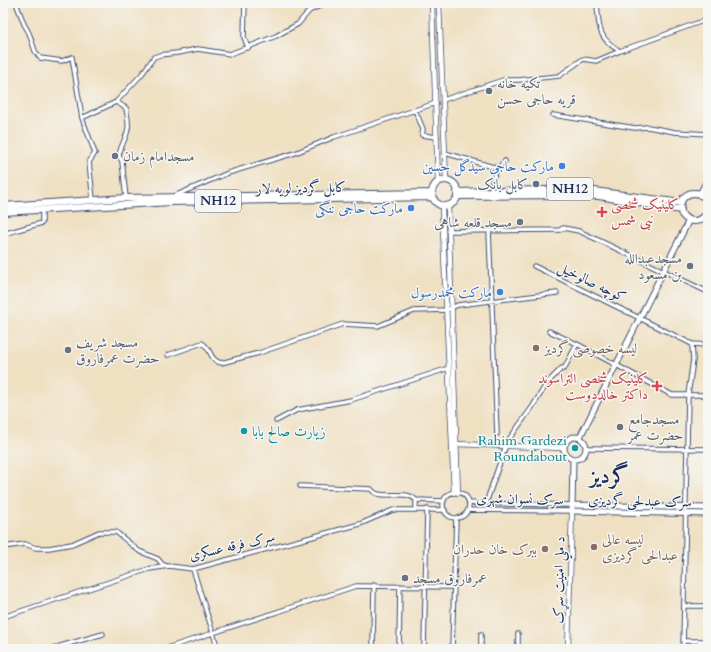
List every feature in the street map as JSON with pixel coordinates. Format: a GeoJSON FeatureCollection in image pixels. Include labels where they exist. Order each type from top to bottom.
{"type":"FeatureCollection","features":[{"type":"Feature","properties":{"kind":"highway"},"geometry":{"type":"LineString","coordinates":[[446,180],[454,184],[457,194],[453,203],[445,206],[437,204],[432,195],[434,186],[438,182],[446,180]]}},
{"type":"Feature","properties":{"kind":"highway"},"geometry":{"type":"LineString","coordinates":[[700,195],[708,180]]}},
{"type":"Feature","properties":{"kind":"highway","name":"NH12"},"geometry":{"type":"LineString","coordinates":[[457,194],[492,191],[580,189],[681,207]]}},
{"type":"Feature","properties":{"kind":"highway","name":"NH12"},"geometry":{"type":"LineString","coordinates":[[457,194],[599,196],[681,207]]}},
{"type":"Feature","properties":{"kind":"highway","name":"کابل گردیز لویه لار"},"geometry":{"type":"LineString","coordinates":[[3,206],[126,198],[432,195]]}},
{"type":"Feature","properties":{"kind":"highway","name":"کابل گردیز لویه لار"},"geometry":{"type":"LineString","coordinates":[[3,212],[171,202],[432,195]]}},
{"type":"Feature","properties":{"kind":"highway"},"geometry":{"type":"LineString","coordinates":[[688,195],[700,195],[708,204],[708,209],[701,219],[688,220],[681,207],[688,195]]}},
{"type":"Feature","properties":{"kind":"main road"},"geometry":{"type":"LineString","coordinates":[[580,437],[688,220]]}},
{"type":"Feature","properties":{"kind":"main road"},"geometry":{"type":"LineString","coordinates":[[580,437],[586,448],[584,455],[573,459],[566,455],[563,448],[566,440],[569,438],[580,437]]}},
{"type":"Feature","properties":{"kind":"main road"},"geometry":{"type":"LineString","coordinates":[[572,511],[573,459]]}},
{"type":"Feature","properties":{"kind":"main road"},"geometry":{"type":"LineString","coordinates":[[572,505],[708,508]]}},
{"type":"Feature","properties":{"kind":"main road","name":"سرک عبدلحی گردیزی"},"geometry":{"type":"LineString","coordinates":[[572,511],[708,514]]}},
{"type":"Feature","properties":{"kind":"street"},"geometry":{"type":"LineString","coordinates":[[16,3],[35,51],[40,58],[62,61],[72,57],[82,118],[95,153],[89,162],[93,200]]}},
{"type":"Feature","properties":{"kind":"street"},"geometry":{"type":"LineString","coordinates":[[245,3],[244,37],[248,48]]}},
{"type":"Feature","properties":{"kind":"street"},"geometry":{"type":"LineString","coordinates":[[82,118],[116,102],[142,74],[154,57],[160,54],[198,49],[230,54],[248,48],[298,24],[309,12],[326,3]]}},
{"type":"Feature","properties":{"kind":"street"},"geometry":{"type":"LineString","coordinates":[[432,3],[438,182]]}},
{"type":"Feature","properties":{"kind":"street"},"geometry":{"type":"LineString","coordinates":[[439,3],[446,180]]}},
{"type":"Feature","properties":{"kind":"street"},"geometry":{"type":"LineString","coordinates":[[597,3],[599,31],[612,47],[620,51]]}},
{"type":"Feature","properties":{"kind":"street"},"geometry":{"type":"LineString","coordinates":[[443,100],[503,80],[559,76],[583,59],[596,61],[640,42],[708,19]]}},
{"type":"Feature","properties":{"kind":"street"},"geometry":{"type":"LineString","coordinates":[[116,102],[126,108],[128,118],[128,128],[120,146],[119,156],[122,160],[126,198]]}},
{"type":"Feature","properties":{"kind":"street"},"geometry":{"type":"LineString","coordinates":[[172,198],[181,192],[228,173],[295,153],[334,137],[436,102]]}},
{"type":"Feature","properties":{"kind":"street"},"geometry":{"type":"LineString","coordinates":[[415,110],[423,129],[422,135],[437,137]]}},
{"type":"Feature","properties":{"kind":"street"},"geometry":{"type":"LineString","coordinates":[[553,115],[635,128],[648,127],[675,132],[708,134]]}},
{"type":"Feature","properties":{"kind":"street"},"geometry":{"type":"LineString","coordinates":[[445,153],[497,168]]}},
{"type":"Feature","properties":{"kind":"street"},"geometry":{"type":"LineString","coordinates":[[492,191],[492,180],[497,168],[505,161]]}},
{"type":"Feature","properties":{"kind":"street"},"geometry":{"type":"LineString","coordinates":[[445,206],[448,231],[451,308],[456,444],[456,493]]}},
{"type":"Feature","properties":{"kind":"street"},"geometry":{"type":"LineString","coordinates":[[445,206],[446,310],[456,493]]}},
{"type":"Feature","properties":{"kind":"street"},"geometry":{"type":"LineString","coordinates":[[3,234],[42,223],[42,209]]}},
{"type":"Feature","properties":{"kind":"street"},"geometry":{"type":"LineString","coordinates":[[448,231],[568,228],[579,231],[708,292]]}},
{"type":"Feature","properties":{"kind":"street"},"geometry":{"type":"LineString","coordinates":[[489,231],[497,434]]}},
{"type":"Feature","properties":{"kind":"street","name":"کوچه صالوخیل"},"geometry":{"type":"LineString","coordinates":[[534,266],[692,344]]}},
{"type":"Feature","properties":{"kind":"street"},"geometry":{"type":"LineString","coordinates":[[168,355],[202,343],[207,346],[211,357],[215,361],[222,363],[343,324],[378,326],[414,311],[446,310],[458,305],[558,293]]}},
{"type":"Feature","properties":{"kind":"street"},"geometry":{"type":"LineString","coordinates":[[549,331],[578,344],[672,394],[708,395]]}},
{"type":"Feature","properties":{"kind":"street"},"geometry":{"type":"LineString","coordinates":[[486,503],[505,446],[547,383],[562,368],[564,369],[578,344]]}},
{"type":"Feature","properties":{"kind":"street"},"geometry":{"type":"LineString","coordinates":[[683,649],[688,395],[693,360],[692,344],[708,344]]}},
{"type":"Feature","properties":{"kind":"street"},"geometry":{"type":"LineString","coordinates":[[276,421],[297,410],[351,400],[449,368]]}},
{"type":"Feature","properties":{"kind":"street"},"geometry":{"type":"LineString","coordinates":[[456,444],[563,448]]}},
{"type":"Feature","properties":{"kind":"street"},"geometry":{"type":"LineString","coordinates":[[586,448],[708,449]]}},
{"type":"Feature","properties":{"kind":"street"},"geometry":{"type":"LineString","coordinates":[[300,486],[372,489],[378,494],[408,495],[416,500],[444,501]]}},
{"type":"Feature","properties":{"kind":"street"},"geometry":{"type":"LineString","coordinates":[[456,493],[465,496],[469,503],[468,510],[464,515],[456,518],[448,515],[445,510],[444,501],[448,496],[456,493]]}},
{"type":"Feature","properties":{"kind":"street"},"geometry":{"type":"LineString","coordinates":[[416,500],[416,509]]}},
{"type":"Feature","properties":{"kind":"street","name":"سرک نسوان شهری"},"geometry":{"type":"LineString","coordinates":[[469,503],[572,505]]}},
{"type":"Feature","properties":{"kind":"street"},"geometry":{"type":"LineString","coordinates":[[424,649],[427,509]]}},
{"type":"Feature","properties":{"kind":"street","name":"سرک فرقه عسکری"},"geometry":{"type":"LineString","coordinates":[[3,617],[149,570],[169,566],[193,569],[360,524],[392,510],[445,510]]}},
{"type":"Feature","properties":{"kind":"street","name":"سرک نسوان شهری"},"geometry":{"type":"LineString","coordinates":[[468,510],[572,511]]}},
{"type":"Feature","properties":{"kind":"street","name":"د ملي امنیت سړک"},"geometry":{"type":"LineString","coordinates":[[568,649],[572,511]]}},
{"type":"Feature","properties":{"kind":"street"},"geometry":{"type":"LineString","coordinates":[[452,649],[456,518]]}},
{"type":"Feature","properties":{"kind":"street"},"geometry":{"type":"LineString","coordinates":[[3,547],[25,544],[36,548],[49,548],[72,544],[99,532],[116,532],[139,551],[158,559],[162,564],[169,566]]}},
{"type":"Feature","properties":{"kind":"street"},"geometry":{"type":"LineString","coordinates":[[193,569],[212,634],[218,649]]}},
{"type":"Feature","properties":{"kind":"street"},"geometry":{"type":"LineString","coordinates":[[164,649],[356,586],[374,585],[454,588]]}},
{"type":"Feature","properties":{"kind":"street"},"geometry":{"type":"LineString","coordinates":[[373,649],[374,585]]}},
{"type":"Feature","properties":{"kind":"street"},"geometry":{"type":"LineString","coordinates":[[399,649],[400,586]]}},
{"type":"Feature","properties":{"kind":"street"},"geometry":{"type":"LineString","coordinates":[[684,606],[708,606]]}},
{"type":"Feature","properties":{"kind":"street"},"geometry":{"type":"LineString","coordinates":[[50,649],[103,634]]}},
{"type":"Feature","properties":{"kind":"street"},"geometry":{"type":"LineString","coordinates":[[481,634],[481,649]]}},
{"type":"Feature","properties":{"kind":"street"},"geometry":{"type":"LineString","coordinates":[[518,634],[518,649]]}},
{"type":"Feature","properties":{"kind":"street"},"geometry":{"type":"LineString","coordinates":[[3,635],[7,649]]}},
{"type":"Feature","properties":{"kind":"street"},"geometry":{"type":"LineString","coordinates":[[683,641],[708,641]]}},
{"type":"Feature","properties":{"kind":"place","name":"تکیه خانه قریه حاجی حسن"},"geometry":{"type":"Point","coordinates":[489,91]}},
{"type":"Feature","properties":{"kind":"place","name":"مسجدامام زمان"},"geometry":{"type":"Point","coordinates":[115,156]}},
{"type":"Feature","properties":{"kind":"place","name":"مارکت حاجی سیدگل حسین"},"geometry":{"type":"Point","coordinates":[562,166]}},
{"type":"Feature","properties":{"kind":"place","name":"کابل بانک"},"geometry":{"type":"Point","coordinates":[536,184]}},
{"type":"Feature","properties":{"kind":"place","name":"مارکت حاجی ننگی"},"geometry":{"type":"Point","coordinates":[411,208]}},
{"type":"Feature","properties":{"kind":"place","name":"کلینیک شخصی نبی شمس"},"geometry":{"type":"Point","coordinates":[602,212]}},
{"type":"Feature","properties":{"kind":"place","name":"مسجد قلعه شاهی"},"geometry":{"type":"Point","coordinates":[520,222]}},
{"type":"Feature","properties":{"kind":"place","name":"مسجدعبدالله بن مسعود"},"geometry":{"type":"Point","coordinates":[690,266]}},
{"type":"Feature","properties":{"kind":"place","name":"مارکت محمدرسول"},"geometry":{"type":"Point","coordinates":[500,292]}},
{"type":"Feature","properties":{"kind":"place","name":"لیسه خصوصی گردیز"},"geometry":{"type":"Point","coordinates":[536,348]}},
{"type":"Feature","properties":{"kind":"place","name":"مسجد شریف حضرت عمرفاروق"},"geometry":{"type":"Point","coordinates":[68,350]}},
{"type":"Feature","properties":{"kind":"place","name":"کلینیک شخصی التراسوند داکتر خالددوست"},"geometry":{"type":"Point","coordinates":[657,386]}},
{"type":"Feature","properties":{"kind":"place","name":"مسجدجامع حضرت عمر"},"geometry":{"type":"Point","coordinates":[620,427]}},
{"type":"Feature","properties":{"kind":"place","name":"زیارت صالح بابا"},"geometry":{"type":"Point","coordinates":[244,431]}},
{"type":"Feature","properties":{"kind":"place","name":"Rahim Gardezi Roundabout"},"geometry":{"type":"Point","coordinates":[575,448]}},
{"type":"Feature","properties":{"kind":"place","name":"لیسه عالی عبدالحی گردیزی"},"geometry":{"type":"Point","coordinates":[594,547]}},
{"type":"Feature","properties":{"kind":"place","name":"ببرک خان حدران"},"geometry":{"type":"Point","coordinates":[545,549]}},
{"type":"Feature","properties":{"kind":"place","name":"عمرفاروق مسجد"},"geometry":{"type":"Point","coordinates":[405,578]}},
{"type":"Feature","properties":{"kind":"district","name":"گردیز"},"geometry":{"type":"Point","coordinates":[609,476]}}]}
